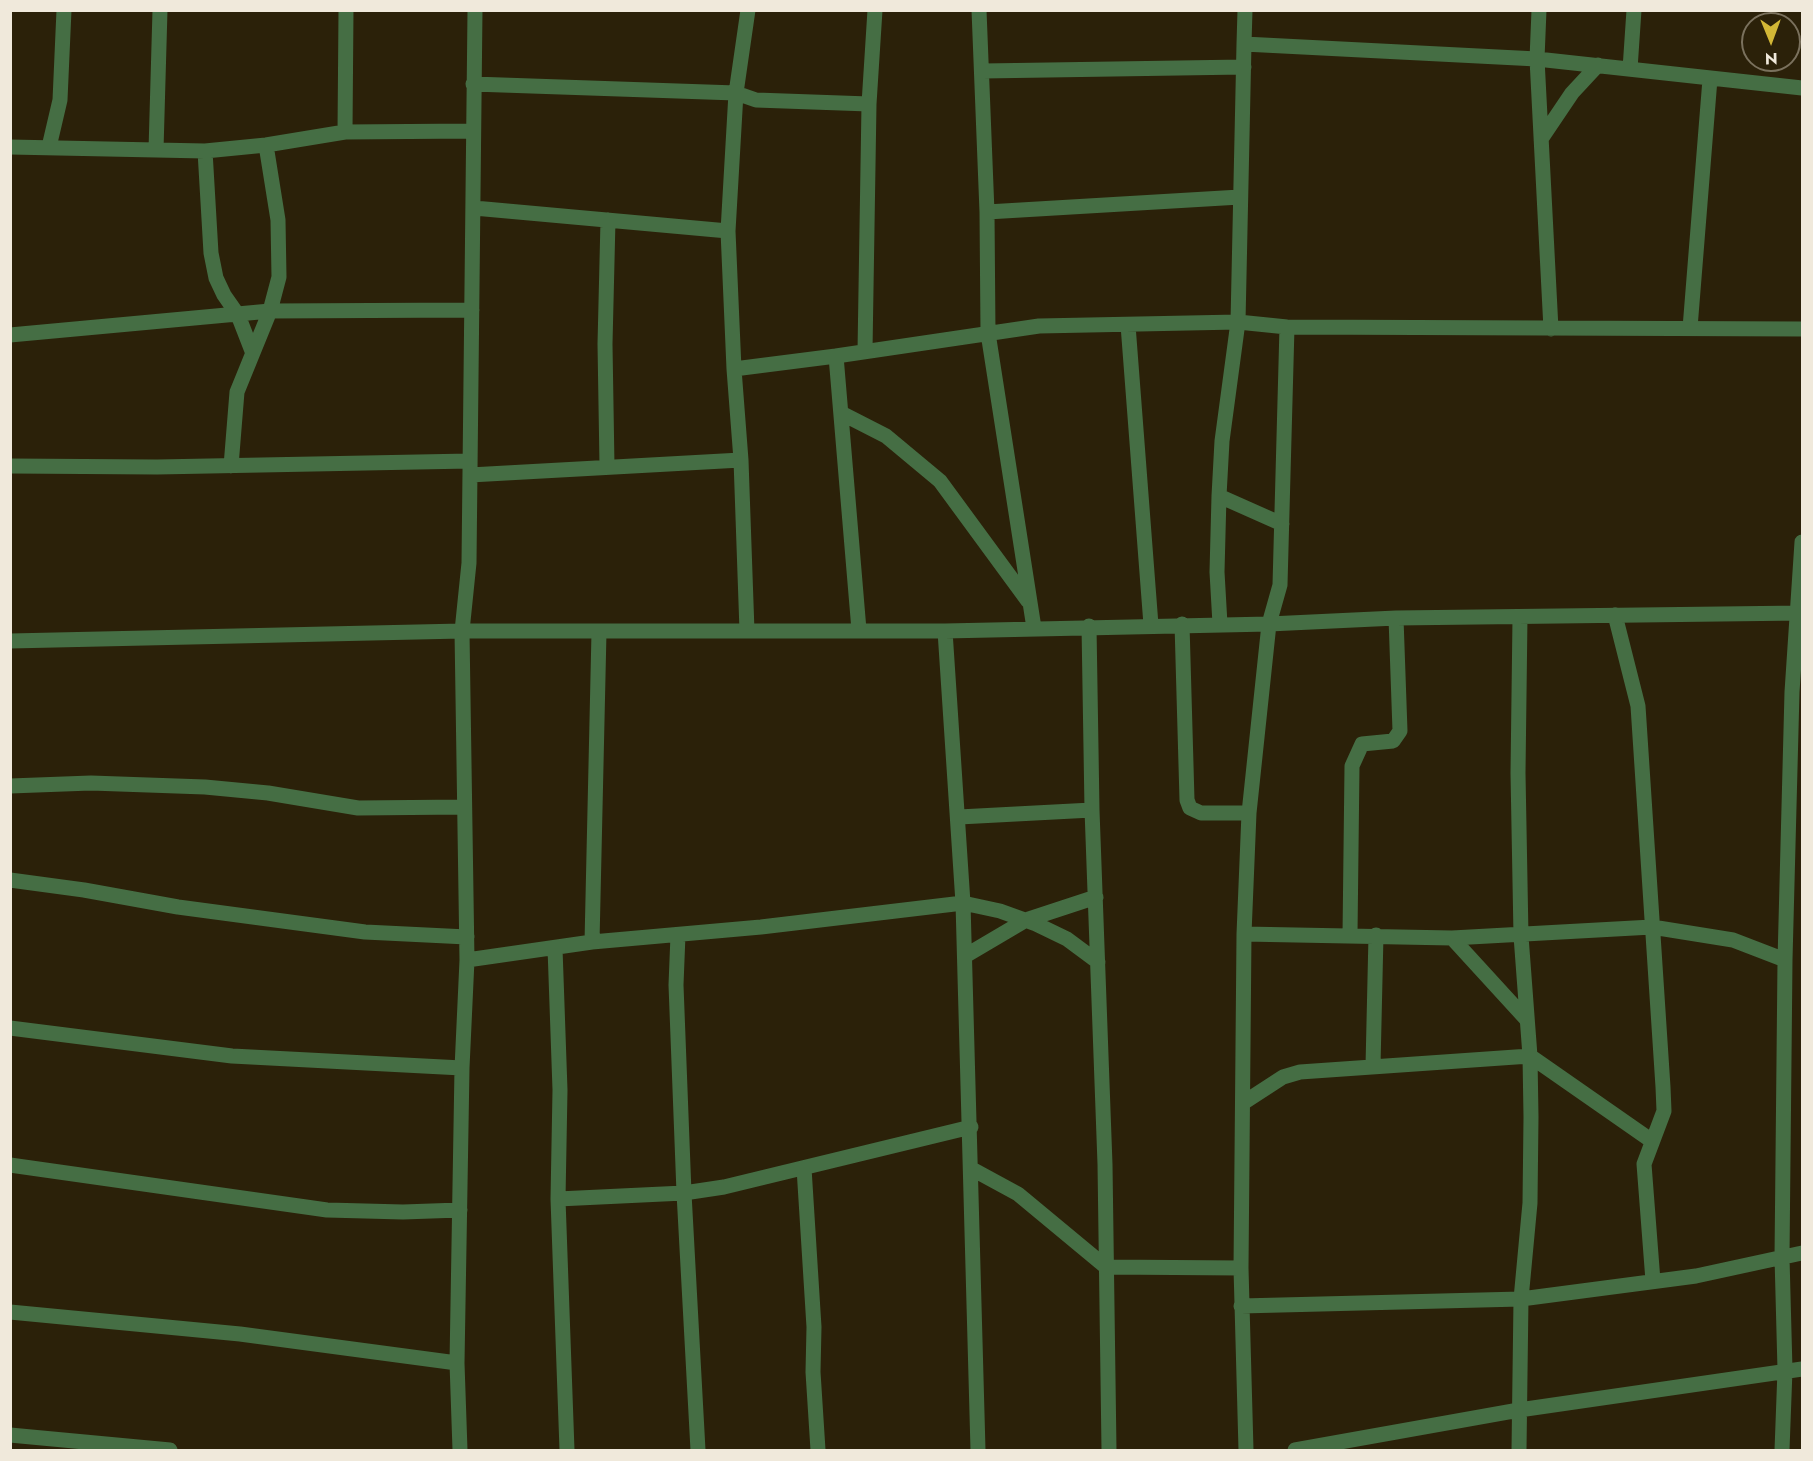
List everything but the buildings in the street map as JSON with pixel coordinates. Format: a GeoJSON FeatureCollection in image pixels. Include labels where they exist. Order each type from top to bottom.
{"type":"FeatureCollection","features":[{"type":"Feature","properties":{"kind":"street"},"geometry":{"type":"LineString","coordinates":[[49,147],[60,100],[64,10]]}},
{"type":"Feature","properties":{"kind":"street"},"geometry":{"type":"LineString","coordinates":[[156,150],[160,10]]}},
{"type":"Feature","properties":{"kind":"street"},"geometry":{"type":"LineString","coordinates":[[345,132],[346,10]]}},
{"type":"Feature","properties":{"kind":"street"},"geometry":{"type":"LineString","coordinates":[[460,1450],[457,1363],[462,1068],[467,960],[462,631],[469,563],[475,10]]}},
{"type":"Feature","properties":{"kind":"street"},"geometry":{"type":"LineString","coordinates":[[747,631],[741,460],[734,369],[728,231],[736,93],[748,10]]}},
{"type":"Feature","properties":{"kind":"street"},"geometry":{"type":"LineString","coordinates":[[865,351],[869,104],[875,10]]}},
{"type":"Feature","properties":{"kind":"street"},"geometry":{"type":"LineString","coordinates":[[979,10],[987,212],[988,333],[1034,628]]}},
{"type":"Feature","properties":{"kind":"street"},"geometry":{"type":"LineString","coordinates":[[1220,624],[1217,572],[1219,496],[1222,441],[1238,322],[1245,10]]}},
{"type":"Feature","properties":{"kind":"street"},"geometry":{"type":"LineString","coordinates":[[1539,10],[1537,59],[1551,328]]}},
{"type":"Feature","properties":{"kind":"street"},"geometry":{"type":"LineString","coordinates":[[1630,69],[1635,10]]}},
{"type":"Feature","properties":{"kind":"street"},"geometry":{"type":"LineString","coordinates":[[1244,44],[1537,59],[1803,88]]}},
{"type":"Feature","properties":{"kind":"street"},"geometry":{"type":"LineString","coordinates":[[1541,139],[1572,93],[1598,66]]}},
{"type":"Feature","properties":{"kind":"street"},"geometry":{"type":"LineString","coordinates":[[983,71],[1244,68]]}},
{"type":"Feature","properties":{"kind":"street"},"geometry":{"type":"LineString","coordinates":[[1690,328],[1710,79]]}},
{"type":"Feature","properties":{"kind":"street"},"geometry":{"type":"LineString","coordinates":[[473,84],[736,93],[756,100],[869,104]]}},
{"type":"Feature","properties":{"kind":"street"},"geometry":{"type":"LineString","coordinates":[[10,147],[205,151],[266,145],[345,132],[473,130]]}},
{"type":"Feature","properties":{"kind":"street"},"geometry":{"type":"LineString","coordinates":[[231,466],[237,392],[270,311],[279,277],[278,220],[266,145]]}},
{"type":"Feature","properties":{"kind":"street"},"geometry":{"type":"LineString","coordinates":[[205,151],[211,253],[216,278],[224,295],[238,315],[252,351]]}},
{"type":"Feature","properties":{"kind":"street"},"geometry":{"type":"LineString","coordinates":[[987,212],[1240,196]]}},
{"type":"Feature","properties":{"kind":"street"},"geometry":{"type":"LineString","coordinates":[[474,208],[728,231]]}},
{"type":"Feature","properties":{"kind":"street"},"geometry":{"type":"LineString","coordinates":[[607,466],[605,344],[608,220]]}},
{"type":"Feature","properties":{"kind":"street"},"geometry":{"type":"LineString","coordinates":[[10,335],[270,311],[472,310]]}},
{"type":"Feature","properties":{"kind":"street"},"geometry":{"type":"LineString","coordinates":[[734,369],[1039,326],[1238,322],[1287,327],[1803,329]]}},
{"type":"Feature","properties":{"kind":"street"},"geometry":{"type":"LineString","coordinates":[[1128,325],[1151,625]]}},
{"type":"Feature","properties":{"kind":"street"},"geometry":{"type":"LineString","coordinates":[[1246,1450],[1241,1306],[1244,934],[1249,813],[1269,624],[1280,585],[1287,327]]}},
{"type":"Feature","properties":{"kind":"street"},"geometry":{"type":"LineString","coordinates":[[836,356],[859,630]]}},
{"type":"Feature","properties":{"kind":"street"},"geometry":{"type":"LineString","coordinates":[[841,413],[886,436],[940,481],[1030,604]]}},
{"type":"Feature","properties":{"kind":"street"},"geometry":{"type":"LineString","coordinates":[[10,466],[470,468],[607,466],[741,460]]}},
{"type":"Feature","properties":{"kind":"street"},"geometry":{"type":"LineString","coordinates":[[1219,496],[1282,524]]}},
{"type":"Feature","properties":{"kind":"street"},"geometry":{"type":"LineString","coordinates":[[1782,1450],[1785,1370],[1782,1257],[1785,960],[1803,542]]}},
{"type":"Feature","properties":{"kind":"street"},"geometry":{"type":"LineString","coordinates":[[10,642],[462,631],[945,631],[1089,626],[1269,624],[1396,618],[1801,613]]}},
{"type":"Feature","properties":{"kind":"street"},"geometry":{"type":"LineString","coordinates":[[1616,615],[1638,706],[1664,1112],[1644,1164],[1653,1281]]}},
{"type":"Feature","properties":{"kind":"street"},"geometry":{"type":"LineString","coordinates":[[1518,1450],[1521,1299],[1530,1203],[1530,1056],[1521,936],[1518,773],[1520,617]]}},
{"type":"Feature","properties":{"kind":"street"},"geometry":{"type":"LineString","coordinates":[[1350,935],[1352,766],[1362,744],[1393,741],[1400,731],[1396,618]]}},
{"type":"Feature","properties":{"kind":"street"},"geometry":{"type":"LineString","coordinates":[[1182,624],[1187,800],[1190,808],[1201,813],[1249,813]]}},
{"type":"Feature","properties":{"kind":"street"},"geometry":{"type":"LineString","coordinates":[[1089,626],[1092,810],[1105,1164],[1109,1450]]}},
{"type":"Feature","properties":{"kind":"street"},"geometry":{"type":"LineString","coordinates":[[945,631],[963,903],[978,1450]]}},
{"type":"Feature","properties":{"kind":"street"},"geometry":{"type":"LineString","coordinates":[[592,942],[598,632]]}},
{"type":"Feature","properties":{"kind":"street"},"geometry":{"type":"LineString","coordinates":[[10,786],[91,783],[183,786],[268,793],[358,808],[464,807]]}},
{"type":"Feature","properties":{"kind":"street"},"geometry":{"type":"LineString","coordinates":[[959,817],[1092,810]]}},
{"type":"Feature","properties":{"kind":"street"},"geometry":{"type":"LineString","coordinates":[[1787,877],[1803,887]]}},
{"type":"Feature","properties":{"kind":"street"},"geometry":{"type":"LineString","coordinates":[[10,880],[84,890],[178,907],[365,932],[467,937]]}},
{"type":"Feature","properties":{"kind":"street"},"geometry":{"type":"LineString","coordinates":[[965,956],[1026,920],[1096,897]]}},
{"type":"Feature","properties":{"kind":"street"},"geometry":{"type":"LineString","coordinates":[[467,960],[592,942],[678,935],[963,903],[1026,920],[1067,939],[1098,962]]}},
{"type":"Feature","properties":{"kind":"street"},"geometry":{"type":"LineString","coordinates":[[1244,934],[1452,938],[1652,927],[1732,940],[1785,960]]}},
{"type":"Feature","properties":{"kind":"street"},"geometry":{"type":"LineString","coordinates":[[678,935],[676,985],[684,1193],[698,1450]]}},
{"type":"Feature","properties":{"kind":"street"},"geometry":{"type":"LineString","coordinates":[[1373,1066],[1376,935]]}},
{"type":"Feature","properties":{"kind":"street"},"geometry":{"type":"LineString","coordinates":[[1452,938],[1527,1020]]}},
{"type":"Feature","properties":{"kind":"street"},"geometry":{"type":"LineString","coordinates":[[555,948],[560,1090],[558,1199],[567,1450]]}},
{"type":"Feature","properties":{"kind":"street"},"geometry":{"type":"LineString","coordinates":[[10,1028],[232,1056],[462,1068]]}},
{"type":"Feature","properties":{"kind":"street"},"geometry":{"type":"LineString","coordinates":[[1244,1103],[1283,1077],[1300,1072],[1530,1056],[1652,1141]]}},
{"type":"Feature","properties":{"kind":"street"},"geometry":{"type":"LineString","coordinates":[[558,1199],[684,1193],[724,1187],[970,1127]]}},
{"type":"Feature","properties":{"kind":"street"},"geometry":{"type":"LineString","coordinates":[[10,1165],[327,1210],[403,1212],[460,1210]]}},
{"type":"Feature","properties":{"kind":"street"},"geometry":{"type":"LineString","coordinates":[[804,1168],[814,1327],[813,1372],[818,1450]]}},
{"type":"Feature","properties":{"kind":"street"},"geometry":{"type":"LineString","coordinates":[[972,1169],[1018,1194],[1106,1267],[1241,1268]]}},
{"type":"Feature","properties":{"kind":"street"},"geometry":{"type":"LineString","coordinates":[[1241,1306],[1521,1299],[1723,1272],[1803,1253]]}},
{"type":"Feature","properties":{"kind":"street"},"geometry":{"type":"LineString","coordinates":[[10,1312],[240,1334],[457,1363]]}},
{"type":"Feature","properties":{"kind":"street"},"geometry":{"type":"LineString","coordinates":[[1295,1450],[1519,1410],[1803,1369]]}},
{"type":"Feature","properties":{"kind":"street"},"geometry":{"type":"LineString","coordinates":[[10,1435],[170,1450]]}}]}
